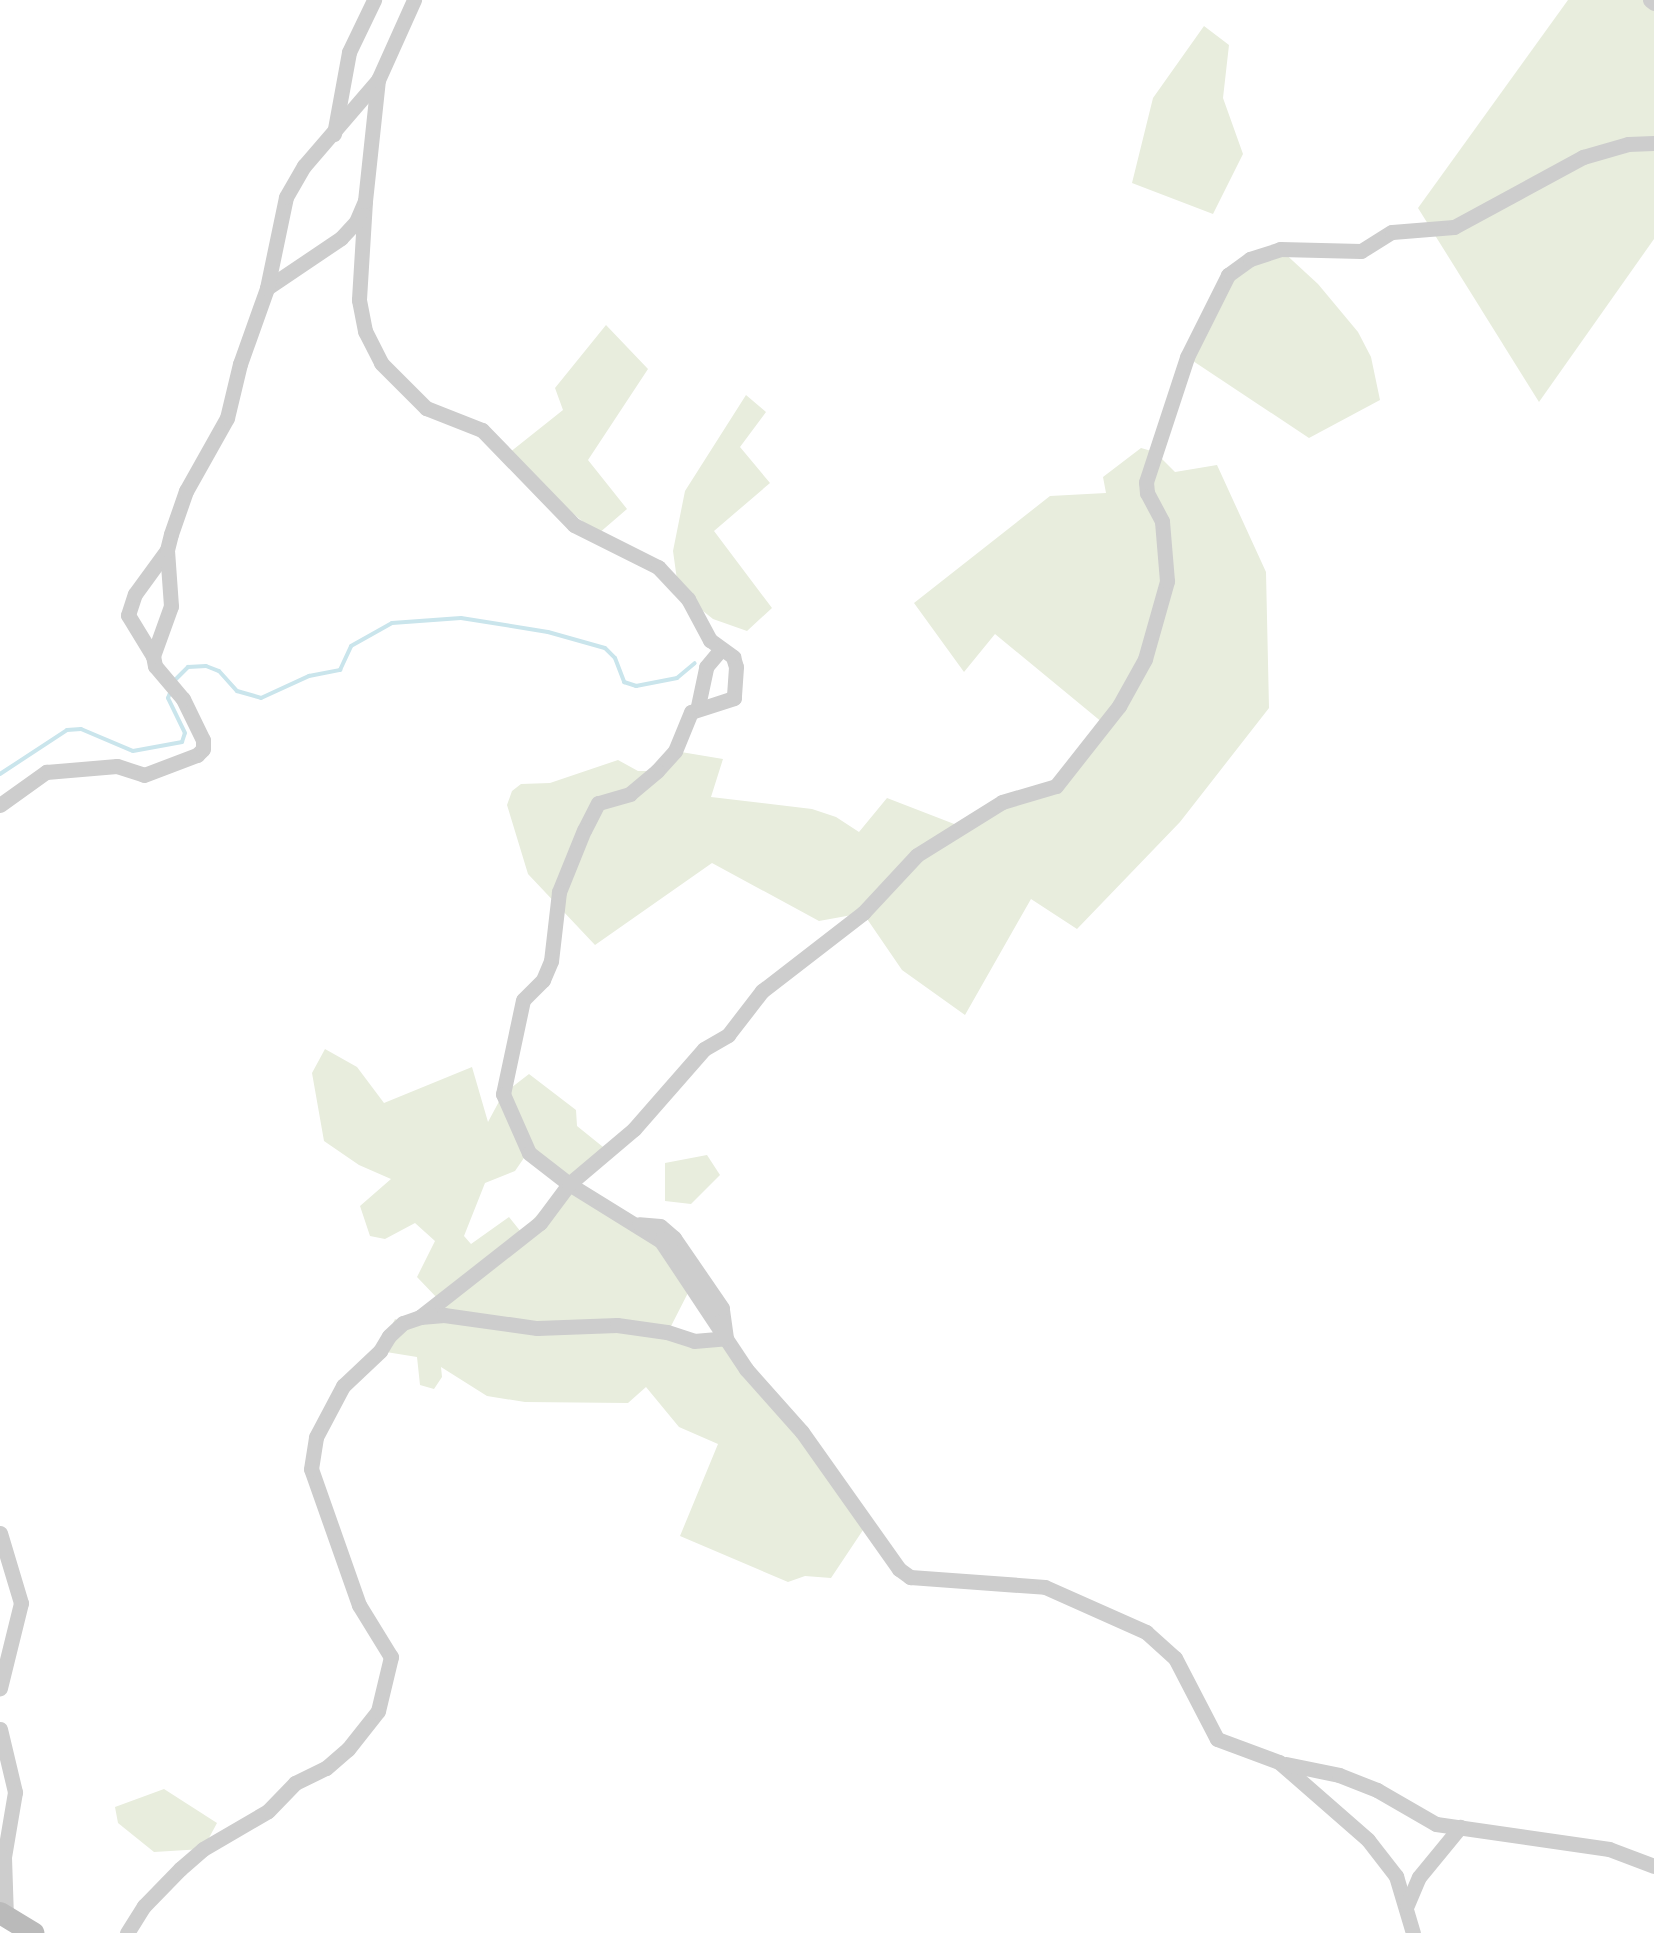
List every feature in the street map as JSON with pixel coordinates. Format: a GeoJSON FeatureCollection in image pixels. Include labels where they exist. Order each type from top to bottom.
{"type":"FeatureCollection","features":[{"type":"Feature","properties":{"kind":"street"},"geometry":{"type":"LineString","coordinates":[[334,134],[349,52],[374,0]]}},
{"type":"Feature","properties":{"kind":"street"},"geometry":{"type":"LineString","coordinates":[[0,805],[46,772],[117,766],[144,775],[197,755],[203,740],[197,725],[183,699],[155,666],[128,615],[135,594],[167,550],[186,491],[227,418],[240,364],[266,288],[286,197],[304,166],[378,80],[414,0]]}},
{"type":"Feature","properties":{"kind":"street"},"geometry":{"type":"LineString","coordinates":[[378,80],[359,300],[365,330],[381,363],[426,408],[482,430],[574,525],[658,567],[688,600],[710,640],[733,657],[737,690],[725,703],[698,706]]}},
{"type":"Feature","properties":{"kind":"street"},"geometry":{"type":"LineString","coordinates":[[420,1317],[540,1223],[569,1184],[634,1129],[704,1049],[728,1035],[762,990],[863,913],[917,855],[1002,802],[1056,786],[1120,706],[1144,660],[1168,581],[1162,521],[1147,493],[1146,482],[1187,357],[1228,274],[1250,259],[1280,249],[1362,251],[1392,232],[1454,226],[1584,157],[1628,144],[1654,144]]}},
{"type":"Feature","properties":{"kind":"street"},"geometry":{"type":"LineString","coordinates":[[266,288],[341,238],[356,222],[365,201]]}},
{"type":"Feature","properties":{"kind":"street"},"geometry":{"type":"LineString","coordinates":[[153,656],[170,606],[167,550]]}},
{"type":"Feature","properties":{"kind":"street"},"geometry":{"type":"LineString","coordinates":[[720,649],[706,667],[698,706],[681,726],[675,750],[639,789],[598,803],[559,892],[551,962],[543,980],[523,1000],[502,1094],[529,1153],[569,1184],[661,1241],[726,1338],[869,1521],[899,1570],[910,1577],[1046,1587],[1146,1632],[1175,1658],[1217,1739],[1278,1762],[1340,1776],[1377,1790],[1422,1819],[1609,1849],[1654,1866]]}},
{"type":"Feature","properties":{"kind":"street"},"geometry":{"type":"LineString","coordinates":[[127,1933],[150,1898],[203,1849],[268,1811],[295,1784],[326,1768],[348,1749],[378,1711],[390,1657],[360,1604],[312,1469],[316,1437],[343,1386],[380,1351],[389,1336],[404,1323],[444,1315],[537,1328],[617,1325],[694,1340],[726,1338]]}},
{"type":"Feature","properties":{"kind":"street"},"geometry":{"type":"LineString","coordinates":[[0,1534],[21,1603],[0,1688]]}},
{"type":"Feature","properties":{"kind":"street"},"geometry":{"type":"LineString","coordinates":[[0,1728],[15,1792],[4,1857],[17,1925]]}},
{"type":"Feature","properties":{"kind":"street"},"geometry":{"type":"LineString","coordinates":[[1278,1762],[1368,1840],[1396,1876],[1414,1933]]}},
{"type":"Feature","properties":{"kind":"street"},"geometry":{"type":"LineString","coordinates":[[1406,1904],[1419,1877],[1460,1827]]}},
{"type":"Feature","properties":{"kind":"green space"},"geometry":{"type":"Polygon","coordinates":[[[1568,0],[1654,0],[1654,239],[1539,402],[1418,208],[1568,0]]]}},
{"type":"Feature","properties":{"kind":"green space"},"geometry":{"type":"Polygon","coordinates":[[[1204,26],[1229,45],[1223,98],[1243,154],[1213,214],[1132,183],[1153,98],[1204,26]]]}},
{"type":"Feature","properties":{"kind":"green space"},"geometry":{"type":"Polygon","coordinates":[[[1280,249],[1318,284],[1358,332],[1371,357],[1380,400],[1309,438],[1187,357],[1228,275],[1280,249]]]}},
{"type":"Feature","properties":{"kind":"green space"},"geometry":{"type":"Polygon","coordinates":[[[606,325],[648,369],[588,460],[627,509],[598,534],[504,457],[563,410],[555,388],[606,325]]]}},
{"type":"Feature","properties":{"kind":"green space"},"geometry":{"type":"Polygon","coordinates":[[[746,395],[766,412],[740,447],[770,483],[714,531],[772,608],[747,631],[713,619],[688,599],[678,587],[673,551],[685,491],[746,395]]]}},
{"type":"Feature","properties":{"kind":"green space"},"geometry":{"type":"Polygon","coordinates":[[[1141,448],[1155,452],[1175,472],[1217,465],[1266,572],[1269,708],[1180,822],[1077,929],[1031,899],[965,1015],[902,970],[863,913],[819,921],[712,863],[595,945],[528,874],[507,805],[512,791],[521,784],[550,783],[618,760],[638,771],[657,771],[675,751],[723,759],[711,797],[812,809],[836,817],[859,832],[887,798],[962,827],[1047,791],[1103,723],[995,634],[964,672],[914,603],[1050,496],[1106,493],[1103,477],[1141,448]]]}},
{"type":"Feature","properties":{"kind":"green space"},"geometry":{"type":"Polygon","coordinates":[[[325,1049],[357,1067],[384,1103],[472,1067],[488,1122],[503,1094],[529,1074],[576,1110],[577,1126],[608,1151],[576,1183],[642,1229],[692,1285],[668,1332],[726,1338],[869,1521],[831,1578],[805,1576],[788,1582],[680,1536],[718,1444],[679,1427],[646,1387],[628,1403],[525,1402],[487,1396],[441,1367],[442,1377],[434,1389],[420,1385],[417,1357],[380,1351],[395,1319],[404,1323],[439,1300],[417,1277],[435,1241],[415,1223],[385,1239],[370,1236],[360,1206],[391,1179],[359,1165],[324,1141],[312,1073],[325,1049]],[[526,1155],[515,1171],[485,1183],[464,1236],[471,1244],[509,1217],[521,1232],[565,1186],[526,1155]]]}},
{"type":"Feature","properties":{"kind":"green space"},"geometry":{"type":"Polygon","coordinates":[[[707,1155],[720,1175],[691,1204],[665,1201],[665,1163],[707,1155]]]}},
{"type":"Feature","properties":{"kind":"green space"},"geometry":{"type":"Polygon","coordinates":[[[164,1789],[217,1823],[203,1849],[154,1852],[118,1823],[115,1807],[164,1789]]]}},
{"type":"Feature","properties":{"kind":"waterway"},"geometry":{"type":"LineString","coordinates":[[176,679],[188,667],[206,666],[219,671],[237,691],[261,698],[309,676],[340,670],[351,646],[392,623],[461,618],[548,632],[605,648],[615,658],[624,682],[636,686],[677,678],[695,663]]}},
{"type":"Feature","properties":{"kind":"waterway"},"geometry":{"type":"LineString","coordinates":[[0,774],[67,730],[81,729],[133,751],[182,742],[185,733],[168,698],[170,693]]}}]}
